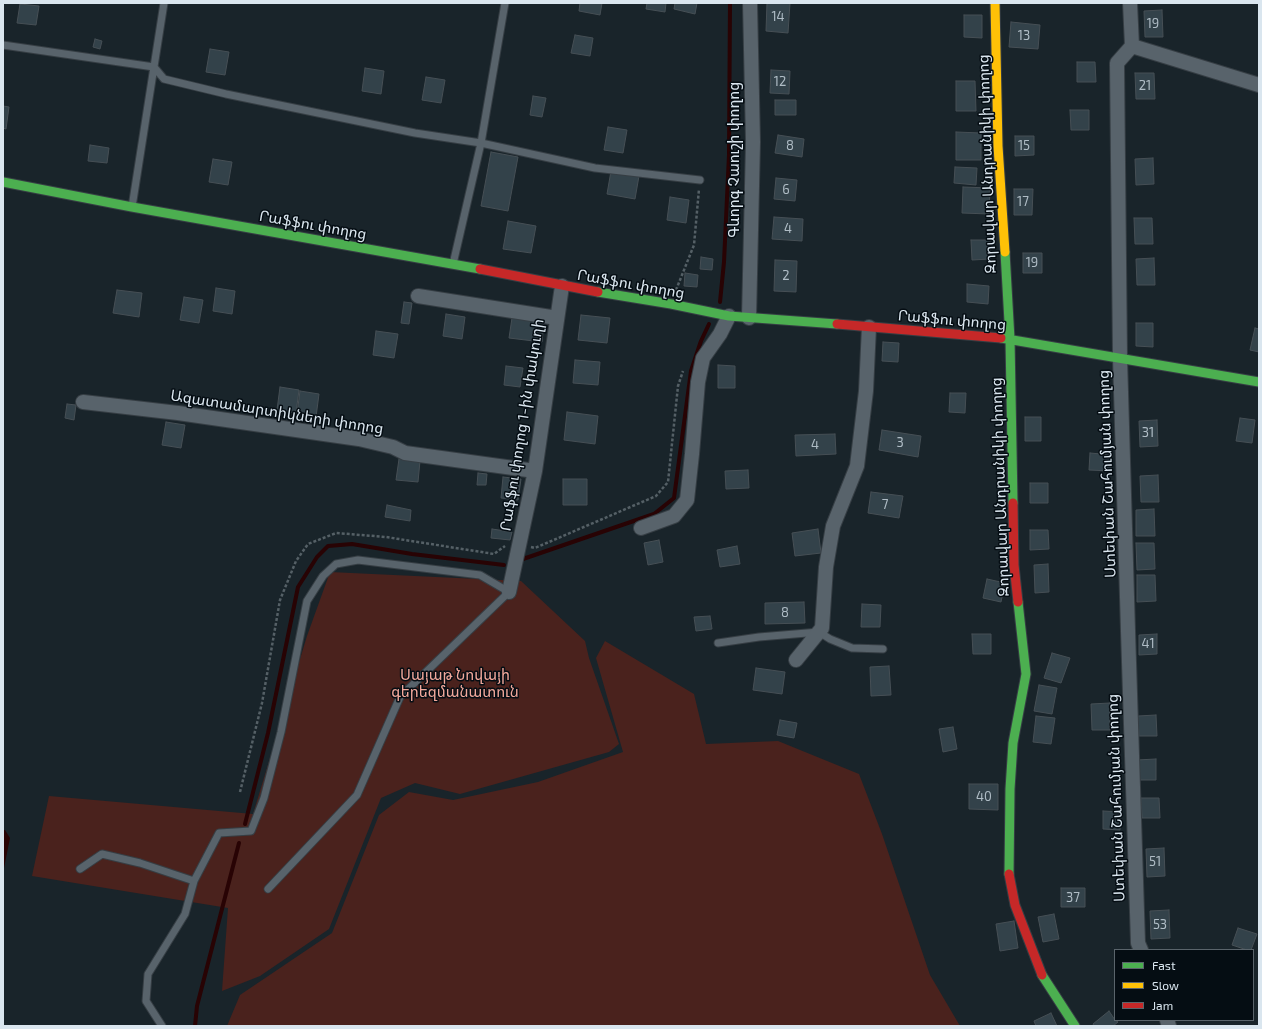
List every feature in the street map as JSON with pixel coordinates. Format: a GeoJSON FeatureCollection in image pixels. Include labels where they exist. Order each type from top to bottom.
{"type":"FeatureCollection","features":[{"type":"Feature","properties":{"kind":"main road","name":"Զորավար Անդրանիկի փողոց"},"geometry":{"type":"LineString","coordinates":[[995,3],[998,146],[1010,340],[1014,565],[1026,674],[1013,743],[1008,869],[1015,905],[1040,972],[1075,1026]]}},
{"type":"Feature","properties":{"kind":"main road","name":"Րաֆֆու փողոց"},"geometry":{"type":"LineString","coordinates":[[3,182],[132,207],[453,264],[562,286],[671,304],[729,316],[869,326],[1010,340],[1259,382]]}},
{"type":"Feature","properties":{"kind":"street","name":"Գևորգ Չաուշի փողոց"},"geometry":{"type":"LineString","coordinates":[[749,318],[752,142],[750,3]]}},
{"type":"Feature","properties":{"kind":"street"},"geometry":{"type":"LineString","coordinates":[[1130,3],[1132,46],[1259,85]]}},
{"type":"Feature","properties":{"kind":"street","name":"Ստեփան Շահումյան փողոց"},"geometry":{"type":"LineString","coordinates":[[1132,46],[1117,63],[1120,358],[1138,943],[1141,949]]}},
{"type":"Feature","properties":{"kind":"street","name":"Րաֆֆու փողոց 1-ին փակուղի"},"geometry":{"type":"LineString","coordinates":[[509,592],[535,471],[562,286]]}},
{"type":"Feature","properties":{"kind":"street"},"geometry":{"type":"LineString","coordinates":[[418,296],[557,318]]}},
{"type":"Feature","properties":{"kind":"street"},"geometry":{"type":"LineString","coordinates":[[641,528],[674,516],[687,500],[698,382],[703,358],[720,334],[729,316]]}},
{"type":"Feature","properties":{"kind":"street"},"geometry":{"type":"LineString","coordinates":[[796,660],[822,628],[824,616],[826,567],[833,526],[857,466],[866,391],[869,326]]}},
{"type":"Feature","properties":{"kind":"street","name":"Ազատամարտիկների փողոց"},"geometry":{"type":"LineString","coordinates":[[83,402],[178,413],[359,439],[393,447],[406,453],[535,471]]}},
{"type":"Feature","properties":{"kind":"lane"},"geometry":{"type":"LineString","coordinates":[[132,207],[164,3]]}},
{"type":"Feature","properties":{"kind":"lane"},"geometry":{"type":"LineString","coordinates":[[453,264],[480,143],[505,3]]}},
{"type":"Feature","properties":{"kind":"lane"},"geometry":{"type":"LineString","coordinates":[[3,45],[154,67],[164,79],[226,94],[415,133],[480,143],[594,168],[700,180]]}},
{"type":"Feature","properties":{"kind":"lane"},"geometry":{"type":"LineString","coordinates":[[162,1026],[146,1001],[148,974],[185,914],[194,882],[219,833],[251,831],[264,798],[281,732],[307,602],[323,576],[336,564],[358,560],[480,575],[509,592],[400,697],[357,795],[268,889]]}},
{"type":"Feature","properties":{"kind":"lane"},"geometry":{"type":"LineString","coordinates":[[718,643],[759,637],[819,632],[830,639],[852,648],[883,649]]}},
{"type":"Feature","properties":{"kind":"lane"},"geometry":{"type":"LineString","coordinates":[[80,868],[102,854],[140,863],[194,882]]}},
{"type":"Feature","properties":{"kind":"path"},"geometry":{"type":"LineString","coordinates":[[671,304],[694,245],[700,180]]}},
{"type":"Feature","properties":{"kind":"path"},"geometry":{"type":"LineString","coordinates":[[240,792],[262,703],[280,600],[296,562],[308,544],[336,534],[386,537],[494,554],[510,544],[520,544],[535,548],[656,496],[668,482],[678,386],[683,371]]}},
{"type":"Feature","properties":{"kind":"green space","name":"Սայաթ Նովայի գերեզմանատուն"},"geometry":{"type":"Polygon","coordinates":[[[330,572],[521,581],[585,641],[589,658],[619,744],[609,752],[460,794],[415,783],[381,798],[329,929],[260,976],[222,991],[228,908],[32,876],[49,796],[253,814],[307,636],[330,572]]]}},
{"type":"Feature","properties":{"kind":"green space"},"geometry":{"type":"Polygon","coordinates":[[[605,641],[694,694],[706,744],[778,741],[859,774],[882,834],[930,975],[960,1026],[227,1026],[240,995],[332,933],[379,815],[409,792],[453,800],[538,782],[623,752],[596,658],[605,641]]]}},
{"type":"Feature","properties":{"kind":"shaded area"},"geometry":{"type":"Polygon","coordinates":[[[3,830],[5,830],[10,838],[3,873],[3,830]]]}},
{"type":"Feature","properties":{"kind":"building"},"geometry":{"type":"Polygon","coordinates":[[[580,3],[602,3],[600,15],[579,11],[580,3]]]}},
{"type":"Feature","properties":{"kind":"building"},"geometry":{"type":"Polygon","coordinates":[[[647,3],[666,3],[665,12],[646,9],[647,3]]]}},
{"type":"Feature","properties":{"kind":"building"},"geometry":{"type":"Polygon","coordinates":[[[675,3],[697,3],[695,14],[674,9],[675,3]]]}},
{"type":"Feature","properties":{"kind":"building"},"geometry":{"type":"Polygon","coordinates":[[[767,3],[790,3],[788,33],[766,31],[767,3]]]}},
{"type":"Feature","properties":{"kind":"building"},"geometry":{"type":"Polygon","coordinates":[[[20,4],[39,6],[36,25],[17,23],[20,4]]]}},
{"type":"Feature","properties":{"kind":"building"},"geometry":{"type":"Polygon","coordinates":[[[1162,10],[1163,37],[1145,37],[1144,11],[1162,10]]]}},
{"type":"Feature","properties":{"kind":"building"},"geometry":{"type":"Polygon","coordinates":[[[964,15],[982,15],[982,38],[964,37],[964,15]]]}},
{"type":"Feature","properties":{"kind":"building"},"geometry":{"type":"Polygon","coordinates":[[[1011,22],[1040,25],[1038,49],[1009,47],[1011,22]]]}},
{"type":"Feature","properties":{"kind":"building"},"geometry":{"type":"Polygon","coordinates":[[[575,35],[593,38],[590,56],[571,53],[575,35]]]}},
{"type":"Feature","properties":{"kind":"building"},"geometry":{"type":"Polygon","coordinates":[[[95,39],[102,41],[100,49],[93,47],[95,39]]]}},
{"type":"Feature","properties":{"kind":"building"},"geometry":{"type":"Polygon","coordinates":[[[210,49],[229,52],[225,75],[206,72],[210,49]]]}},
{"type":"Feature","properties":{"kind":"building"},"geometry":{"type":"Polygon","coordinates":[[[1077,62],[1095,62],[1096,82],[1077,82],[1077,62]]]}},
{"type":"Feature","properties":{"kind":"building"},"geometry":{"type":"Polygon","coordinates":[[[365,68],[384,71],[381,94],[362,91],[365,68]]]}},
{"type":"Feature","properties":{"kind":"building"},"geometry":{"type":"Polygon","coordinates":[[[771,70],[790,71],[789,94],[770,93],[771,70]]]}},
{"type":"Feature","properties":{"kind":"building"},"geometry":{"type":"Polygon","coordinates":[[[1135,73],[1154,73],[1155,99],[1136,99],[1135,73]]]}},
{"type":"Feature","properties":{"kind":"building"},"geometry":{"type":"Polygon","coordinates":[[[426,77],[445,80],[441,103],[422,100],[426,77]]]}},
{"type":"Feature","properties":{"kind":"building"},"geometry":{"type":"Polygon","coordinates":[[[956,81],[975,81],[976,111],[956,111],[956,81]]]}},
{"type":"Feature","properties":{"kind":"building"},"geometry":{"type":"Polygon","coordinates":[[[533,96],[546,98],[542,117],[530,115],[533,96]]]}},
{"type":"Feature","properties":{"kind":"building"},"geometry":{"type":"Polygon","coordinates":[[[775,100],[796,100],[796,115],[775,115],[775,100]]]}},
{"type":"Feature","properties":{"kind":"building"},"geometry":{"type":"Polygon","coordinates":[[[3,106],[9,107],[6,129],[3,128],[3,106]]]}},
{"type":"Feature","properties":{"kind":"building"},"geometry":{"type":"Polygon","coordinates":[[[1070,110],[1089,110],[1089,130],[1071,130],[1070,110]]]}},
{"type":"Feature","properties":{"kind":"building"},"geometry":{"type":"Polygon","coordinates":[[[608,127],[627,130],[623,153],[604,150],[608,127]]]}},
{"type":"Feature","properties":{"kind":"building"},"geometry":{"type":"Polygon","coordinates":[[[956,132],[981,133],[981,160],[956,160],[956,132]]]}},
{"type":"Feature","properties":{"kind":"building"},"geometry":{"type":"Polygon","coordinates":[[[778,135],[804,139],[802,157],[775,153],[778,135]]]}},
{"type":"Feature","properties":{"kind":"building"},"geometry":{"type":"Polygon","coordinates":[[[1015,136],[1034,136],[1034,155],[1015,156],[1015,136]]]}},
{"type":"Feature","properties":{"kind":"building"},"geometry":{"type":"Polygon","coordinates":[[[90,145],[109,148],[107,163],[88,161],[90,145]]]}},
{"type":"Feature","properties":{"kind":"building"},"geometry":{"type":"Polygon","coordinates":[[[491,152],[518,157],[508,211],[481,206],[491,152]]]}},
{"type":"Feature","properties":{"kind":"building"},"geometry":{"type":"Polygon","coordinates":[[[1153,158],[1154,184],[1136,185],[1135,159],[1153,158]]]}},
{"type":"Feature","properties":{"kind":"building"},"geometry":{"type":"Polygon","coordinates":[[[213,159],[232,162],[228,185],[209,182],[213,159]]]}},
{"type":"Feature","properties":{"kind":"building"},"geometry":{"type":"Polygon","coordinates":[[[955,167],[977,168],[976,185],[954,183],[955,167]]]}},
{"type":"Feature","properties":{"kind":"building"},"geometry":{"type":"Polygon","coordinates":[[[611,171],[639,176],[635,199],[607,194],[611,171]]]}},
{"type":"Feature","properties":{"kind":"building"},"geometry":{"type":"Polygon","coordinates":[[[776,178],[797,180],[795,201],[774,199],[776,178]]]}},
{"type":"Feature","properties":{"kind":"building"},"geometry":{"type":"Polygon","coordinates":[[[963,187],[990,188],[989,214],[962,213],[963,187]]]}},
{"type":"Feature","properties":{"kind":"building"},"geometry":{"type":"Polygon","coordinates":[[[1014,189],[1033,189],[1032,215],[1014,215],[1014,189]]]}},
{"type":"Feature","properties":{"kind":"building"},"geometry":{"type":"Polygon","coordinates":[[[670,197],[689,200],[686,223],[667,220],[670,197]]]}},
{"type":"Feature","properties":{"kind":"building"},"geometry":{"type":"Polygon","coordinates":[[[774,217],[803,219],[802,241],[772,239],[774,217]]]}},
{"type":"Feature","properties":{"kind":"building"},"geometry":{"type":"Polygon","coordinates":[[[1134,218],[1152,218],[1153,244],[1135,244],[1134,218]]]}},
{"type":"Feature","properties":{"kind":"building"},"geometry":{"type":"Polygon","coordinates":[[[508,221],[536,226],[531,253],[503,249],[508,221]]]}},
{"type":"Feature","properties":{"kind":"building"},"geometry":{"type":"Polygon","coordinates":[[[971,240],[990,240],[990,259],[972,260],[971,240]]]}},
{"type":"Feature","properties":{"kind":"building"},"geometry":{"type":"Polygon","coordinates":[[[1023,253],[1042,253],[1042,273],[1023,273],[1023,253]]]}},
{"type":"Feature","properties":{"kind":"building"},"geometry":{"type":"Polygon","coordinates":[[[701,257],[713,259],[712,270],[700,269],[701,257]]]}},
{"type":"Feature","properties":{"kind":"building"},"geometry":{"type":"Polygon","coordinates":[[[1154,258],[1155,285],[1137,285],[1136,259],[1154,258]]]}},
{"type":"Feature","properties":{"kind":"building"},"geometry":{"type":"Polygon","coordinates":[[[775,260],[797,261],[796,292],[774,291],[775,260]]]}},
{"type":"Feature","properties":{"kind":"building"},"geometry":{"type":"Polygon","coordinates":[[[685,273],[698,275],[697,287],[684,286],[685,273]]]}},
{"type":"Feature","properties":{"kind":"building"},"geometry":{"type":"Polygon","coordinates":[[[967,284],[989,286],[988,304],[967,302],[967,284]]]}},
{"type":"Feature","properties":{"kind":"building"},"geometry":{"type":"Polygon","coordinates":[[[216,288],[235,291],[232,314],[213,311],[216,288]]]}},
{"type":"Feature","properties":{"kind":"building"},"geometry":{"type":"Polygon","coordinates":[[[117,290],[142,293],[139,317],[113,313],[117,290]]]}},
{"type":"Feature","properties":{"kind":"building"},"geometry":{"type":"Polygon","coordinates":[[[184,297],[203,300],[199,323],[180,320],[184,297]]]}},
{"type":"Feature","properties":{"kind":"building"},"geometry":{"type":"Polygon","coordinates":[[[404,302],[412,303],[409,324],[401,323],[404,302]]]}},
{"type":"Feature","properties":{"kind":"building"},"geometry":{"type":"Polygon","coordinates":[[[446,314],[465,317],[462,339],[443,336],[446,314]]]}},
{"type":"Feature","properties":{"kind":"building"},"geometry":{"type":"Polygon","coordinates":[[[581,315],[610,318],[607,343],[578,340],[581,315]]]}},
{"type":"Feature","properties":{"kind":"building"},"geometry":{"type":"Polygon","coordinates":[[[512,318],[544,322],[542,342],[509,338],[512,318]]]}},
{"type":"Feature","properties":{"kind":"building"},"geometry":{"type":"Polygon","coordinates":[[[1136,323],[1153,323],[1153,347],[1136,346],[1136,323]]]}},
{"type":"Feature","properties":{"kind":"building"},"geometry":{"type":"Polygon","coordinates":[[[1255,328],[1259,329],[1259,352],[1250,350],[1255,328]]]}},
{"type":"Feature","properties":{"kind":"building"},"geometry":{"type":"Polygon","coordinates":[[[376,331],[398,334],[394,358],[373,355],[376,331]]]}},
{"type":"Feature","properties":{"kind":"building"},"geometry":{"type":"Polygon","coordinates":[[[883,342],[899,343],[898,362],[882,361],[883,342]]]}},
{"type":"Feature","properties":{"kind":"building"},"geometry":{"type":"Polygon","coordinates":[[[575,360],[600,362],[598,385],[573,383],[575,360]]]}},
{"type":"Feature","properties":{"kind":"building"},"geometry":{"type":"Polygon","coordinates":[[[718,365],[735,366],[735,388],[718,388],[718,365]]]}},
{"type":"Feature","properties":{"kind":"building"},"geometry":{"type":"Polygon","coordinates":[[[506,366],[523,368],[520,387],[504,385],[506,366]]]}},
{"type":"Feature","properties":{"kind":"building"},"geometry":{"type":"Polygon","coordinates":[[[280,387],[299,390],[296,413],[277,410],[280,387]]]}},
{"type":"Feature","properties":{"kind":"building"},"geometry":{"type":"Polygon","coordinates":[[[300,391],[319,394],[316,417],[297,414],[300,391]]]}},
{"type":"Feature","properties":{"kind":"building"},"geometry":{"type":"Polygon","coordinates":[[[950,393],[966,393],[965,413],[949,412],[950,393]]]}},
{"type":"Feature","properties":{"kind":"building"},"geometry":{"type":"Polygon","coordinates":[[[67,404],[76,405],[74,420],[65,418],[67,404]]]}},
{"type":"Feature","properties":{"kind":"building"},"geometry":{"type":"Polygon","coordinates":[[[567,412],[598,416],[595,444],[564,440],[567,412]]]}},
{"type":"Feature","properties":{"kind":"building"},"geometry":{"type":"Polygon","coordinates":[[[1025,417],[1041,417],[1041,441],[1025,441],[1025,417]]]}},
{"type":"Feature","properties":{"kind":"building"},"geometry":{"type":"Polygon","coordinates":[[[1240,418],[1255,420],[1252,443],[1236,441],[1240,418]]]}},
{"type":"Feature","properties":{"kind":"building"},"geometry":{"type":"Polygon","coordinates":[[[1157,420],[1158,446],[1140,447],[1139,421],[1157,420]]]}},
{"type":"Feature","properties":{"kind":"building"},"geometry":{"type":"Polygon","coordinates":[[[166,422],[185,425],[181,448],[162,445],[166,422]]]}},
{"type":"Feature","properties":{"kind":"building"},"geometry":{"type":"Polygon","coordinates":[[[882,430],[921,436],[918,457],[879,450],[882,430]]]}},
{"type":"Feature","properties":{"kind":"building"},"geometry":{"type":"Polygon","coordinates":[[[835,434],[836,454],[796,456],[795,435],[835,434]]]}},
{"type":"Feature","properties":{"kind":"building"},"geometry":{"type":"Polygon","coordinates":[[[1090,453],[1112,455],[1111,471],[1089,470],[1090,453]]]}},
{"type":"Feature","properties":{"kind":"building"},"geometry":{"type":"Polygon","coordinates":[[[399,459],[420,461],[418,482],[396,480],[399,459]]]}},
{"type":"Feature","properties":{"kind":"building"},"geometry":{"type":"Polygon","coordinates":[[[748,470],[749,488],[726,489],[725,471],[748,470]]]}},
{"type":"Feature","properties":{"kind":"building"},"geometry":{"type":"Polygon","coordinates":[[[478,473],[487,474],[486,485],[477,485],[478,473]]]}},
{"type":"Feature","properties":{"kind":"building"},"geometry":{"type":"Polygon","coordinates":[[[1158,475],[1159,502],[1141,502],[1140,476],[1158,475]]]}},
{"type":"Feature","properties":{"kind":"building"},"geometry":{"type":"Polygon","coordinates":[[[503,477],[521,479],[518,500],[501,498],[503,477]]]}},
{"type":"Feature","properties":{"kind":"building"},"geometry":{"type":"Polygon","coordinates":[[[563,479],[587,479],[587,505],[563,505],[563,479]]]}},
{"type":"Feature","properties":{"kind":"building"},"geometry":{"type":"Polygon","coordinates":[[[1030,483],[1048,483],[1048,503],[1030,503],[1030,483]]]}},
{"type":"Feature","properties":{"kind":"building"},"geometry":{"type":"Polygon","coordinates":[[[871,492],[903,496],[899,518],[868,513],[871,492]]]}},
{"type":"Feature","properties":{"kind":"building"},"geometry":{"type":"Polygon","coordinates":[[[387,505],[411,510],[410,521],[385,517],[387,505]]]}},
{"type":"Feature","properties":{"kind":"building"},"geometry":{"type":"Polygon","coordinates":[[[1154,509],[1155,536],[1136,536],[1136,510],[1154,509]]]}},
{"type":"Feature","properties":{"kind":"building"},"geometry":{"type":"Polygon","coordinates":[[[492,529],[512,532],[510,540],[491,538],[492,529]]]}},
{"type":"Feature","properties":{"kind":"building"},"geometry":{"type":"Polygon","coordinates":[[[818,529],[821,553],[795,556],[792,533],[818,529]]]}},
{"type":"Feature","properties":{"kind":"building"},"geometry":{"type":"Polygon","coordinates":[[[1030,530],[1048,530],[1049,549],[1030,550],[1030,530]]]}},
{"type":"Feature","properties":{"kind":"building"},"geometry":{"type":"Polygon","coordinates":[[[659,540],[663,562],[648,565],[644,543],[659,540]]]}},
{"type":"Feature","properties":{"kind":"building"},"geometry":{"type":"Polygon","coordinates":[[[1136,543],[1154,543],[1155,569],[1137,570],[1136,543]]]}},
{"type":"Feature","properties":{"kind":"building"},"geometry":{"type":"Polygon","coordinates":[[[737,546],[740,564],[720,567],[717,550],[737,546]]]}},
{"type":"Feature","properties":{"kind":"building"},"geometry":{"type":"Polygon","coordinates":[[[1048,564],[1049,592],[1035,593],[1034,565],[1048,564]]]}},
{"type":"Feature","properties":{"kind":"building"},"geometry":{"type":"Polygon","coordinates":[[[1137,575],[1155,575],[1156,601],[1137,602],[1137,575]]]}},
{"type":"Feature","properties":{"kind":"building"},"geometry":{"type":"Polygon","coordinates":[[[987,579],[1005,583],[1001,602],[983,598],[987,579]]]}},
{"type":"Feature","properties":{"kind":"building"},"geometry":{"type":"Polygon","coordinates":[[[804,602],[805,623],[765,624],[765,603],[804,602]]]}},
{"type":"Feature","properties":{"kind":"building"},"geometry":{"type":"Polygon","coordinates":[[[862,604],[881,605],[880,627],[861,627],[862,604]]]}},
{"type":"Feature","properties":{"kind":"building"},"geometry":{"type":"Polygon","coordinates":[[[710,616],[712,629],[696,631],[694,617],[710,616]]]}},
{"type":"Feature","properties":{"kind":"building"},"geometry":{"type":"Polygon","coordinates":[[[972,634],[991,634],[991,654],[973,654],[972,634]]]}},
{"type":"Feature","properties":{"kind":"building"},"geometry":{"type":"Polygon","coordinates":[[[1157,634],[1157,654],[1139,655],[1139,635],[1157,634]]]}},
{"type":"Feature","properties":{"kind":"building"},"geometry":{"type":"Polygon","coordinates":[[[1052,653],[1070,658],[1061,683],[1044,678],[1052,653]]]}},
{"type":"Feature","properties":{"kind":"building"},"geometry":{"type":"Polygon","coordinates":[[[889,666],[891,695],[871,696],[870,667],[889,666]]]}},
{"type":"Feature","properties":{"kind":"building"},"geometry":{"type":"Polygon","coordinates":[[[756,668],[785,672],[782,694],[753,690],[756,668]]]}},
{"type":"Feature","properties":{"kind":"building"},"geometry":{"type":"Polygon","coordinates":[[[1039,685],[1057,688],[1052,714],[1034,711],[1039,685]]]}},
{"type":"Feature","properties":{"kind":"building"},"geometry":{"type":"Polygon","coordinates":[[[1110,703],[1110,730],[1092,730],[1091,704],[1110,703]]]}},
{"type":"Feature","properties":{"kind":"building"},"geometry":{"type":"Polygon","coordinates":[[[1156,715],[1157,736],[1139,736],[1138,716],[1156,715]]]}},
{"type":"Feature","properties":{"kind":"building"},"geometry":{"type":"Polygon","coordinates":[[[1036,716],[1055,718],[1051,744],[1033,742],[1036,716]]]}},
{"type":"Feature","properties":{"kind":"building"},"geometry":{"type":"Polygon","coordinates":[[[780,720],[797,723],[794,738],[777,735],[780,720]]]}},
{"type":"Feature","properties":{"kind":"building"},"geometry":{"type":"Polygon","coordinates":[[[953,727],[957,749],[943,752],[939,729],[953,727]]]}},
{"type":"Feature","properties":{"kind":"building"},"geometry":{"type":"Polygon","coordinates":[[[1156,759],[1156,780],[1138,780],[1137,760],[1156,759]]]}},
{"type":"Feature","properties":{"kind":"building"},"geometry":{"type":"Polygon","coordinates":[[[969,784],[998,784],[998,810],[969,809],[969,784]]]}},
{"type":"Feature","properties":{"kind":"building"},"geometry":{"type":"Polygon","coordinates":[[[1141,798],[1159,798],[1160,818],[1142,818],[1141,798]]]}},
{"type":"Feature","properties":{"kind":"building"},"geometry":{"type":"Polygon","coordinates":[[[1103,811],[1121,812],[1120,830],[1103,829],[1103,811]]]}},
{"type":"Feature","properties":{"kind":"building"},"geometry":{"type":"Polygon","coordinates":[[[1164,848],[1165,876],[1147,877],[1146,849],[1164,848]]]}},
{"type":"Feature","properties":{"kind":"building"},"geometry":{"type":"Polygon","coordinates":[[[1061,888],[1085,888],[1085,907],[1061,907],[1061,888]]]}},
{"type":"Feature","properties":{"kind":"building"},"geometry":{"type":"Polygon","coordinates":[[[1169,910],[1170,938],[1151,939],[1150,911],[1169,910]]]}},
{"type":"Feature","properties":{"kind":"building"},"geometry":{"type":"Polygon","coordinates":[[[1054,914],[1059,939],[1043,942],[1038,917],[1054,914]]]}},
{"type":"Feature","properties":{"kind":"building"},"geometry":{"type":"Polygon","coordinates":[[[1014,921],[1018,948],[1000,951],[996,924],[1014,921]]]}},
{"type":"Feature","properties":{"kind":"building"},"geometry":{"type":"Polygon","coordinates":[[[1238,928],[1257,934],[1251,949],[1244,949],[1232,945],[1238,928]]]}},
{"type":"Feature","properties":{"kind":"building"},"geometry":{"type":"Polygon","coordinates":[[[1109,1011],[1114,1021],[1118,1022],[1113,1026],[1094,1026],[1093,1024],[1109,1011]]]}},
{"type":"Feature","properties":{"kind":"building"},"geometry":{"type":"Polygon","coordinates":[[[1051,1013],[1057,1026],[1036,1026],[1034,1021],[1051,1013]]]}},
{"type":"Feature","properties":{"kind":"waterway"},"geometry":{"type":"LineString","coordinates":[[720,302],[724,262],[729,155],[730,3]]}},
{"type":"Feature","properties":{"kind":"waterway"},"geometry":{"type":"LineString","coordinates":[[523,559],[654,514],[674,498],[691,371],[701,341],[709,324]]}},
{"type":"Feature","properties":{"kind":"waterway"},"geometry":{"type":"LineString","coordinates":[[245,824],[268,733],[298,587],[317,557],[328,546],[352,544],[412,554],[504,565]]}},
{"type":"Feature","properties":{"kind":"waterway"},"geometry":{"type":"LineString","coordinates":[[195,1026],[197,1006],[239,843]]}},
{"type":"Feature","properties":{"kind":"traffic: fast"},"geometry":{"type":"LineString","coordinates":[[3,182],[132,207],[480,269]]}},
{"type":"Feature","properties":{"kind":"traffic: fast"},"geometry":{"type":"LineString","coordinates":[[1005,252],[1010,339],[1013,503]]}},
{"type":"Feature","properties":{"kind":"traffic: fast"},"geometry":{"type":"LineString","coordinates":[[598,292],[671,304],[729,316],[837,324]]}},
{"type":"Feature","properties":{"kind":"traffic: fast"},"geometry":{"type":"LineString","coordinates":[[1001,338],[1259,382]]}},
{"type":"Feature","properties":{"kind":"traffic: fast"},"geometry":{"type":"LineString","coordinates":[[1009,874],[1010,789],[1013,743],[1026,674],[1018,602]]}},
{"type":"Feature","properties":{"kind":"traffic: fast"},"geometry":{"type":"LineString","coordinates":[[1042,975],[1075,1026]]}},
{"type":"Feature","properties":{"kind":"traffic: slow"},"geometry":{"type":"LineString","coordinates":[[995,3],[998,146],[1005,252]]}},
{"type":"Feature","properties":{"kind":"traffic: jam"},"geometry":{"type":"LineString","coordinates":[[480,269],[598,292]]}},
{"type":"Feature","properties":{"kind":"traffic: jam"},"geometry":{"type":"LineString","coordinates":[[837,324],[1001,338]]}},
{"type":"Feature","properties":{"kind":"traffic: jam"},"geometry":{"type":"LineString","coordinates":[[1013,503],[1014,565],[1018,602]]}},
{"type":"Feature","properties":{"kind":"traffic: jam"},"geometry":{"type":"LineString","coordinates":[[1009,874],[1015,905],[1042,975]]}}]}
